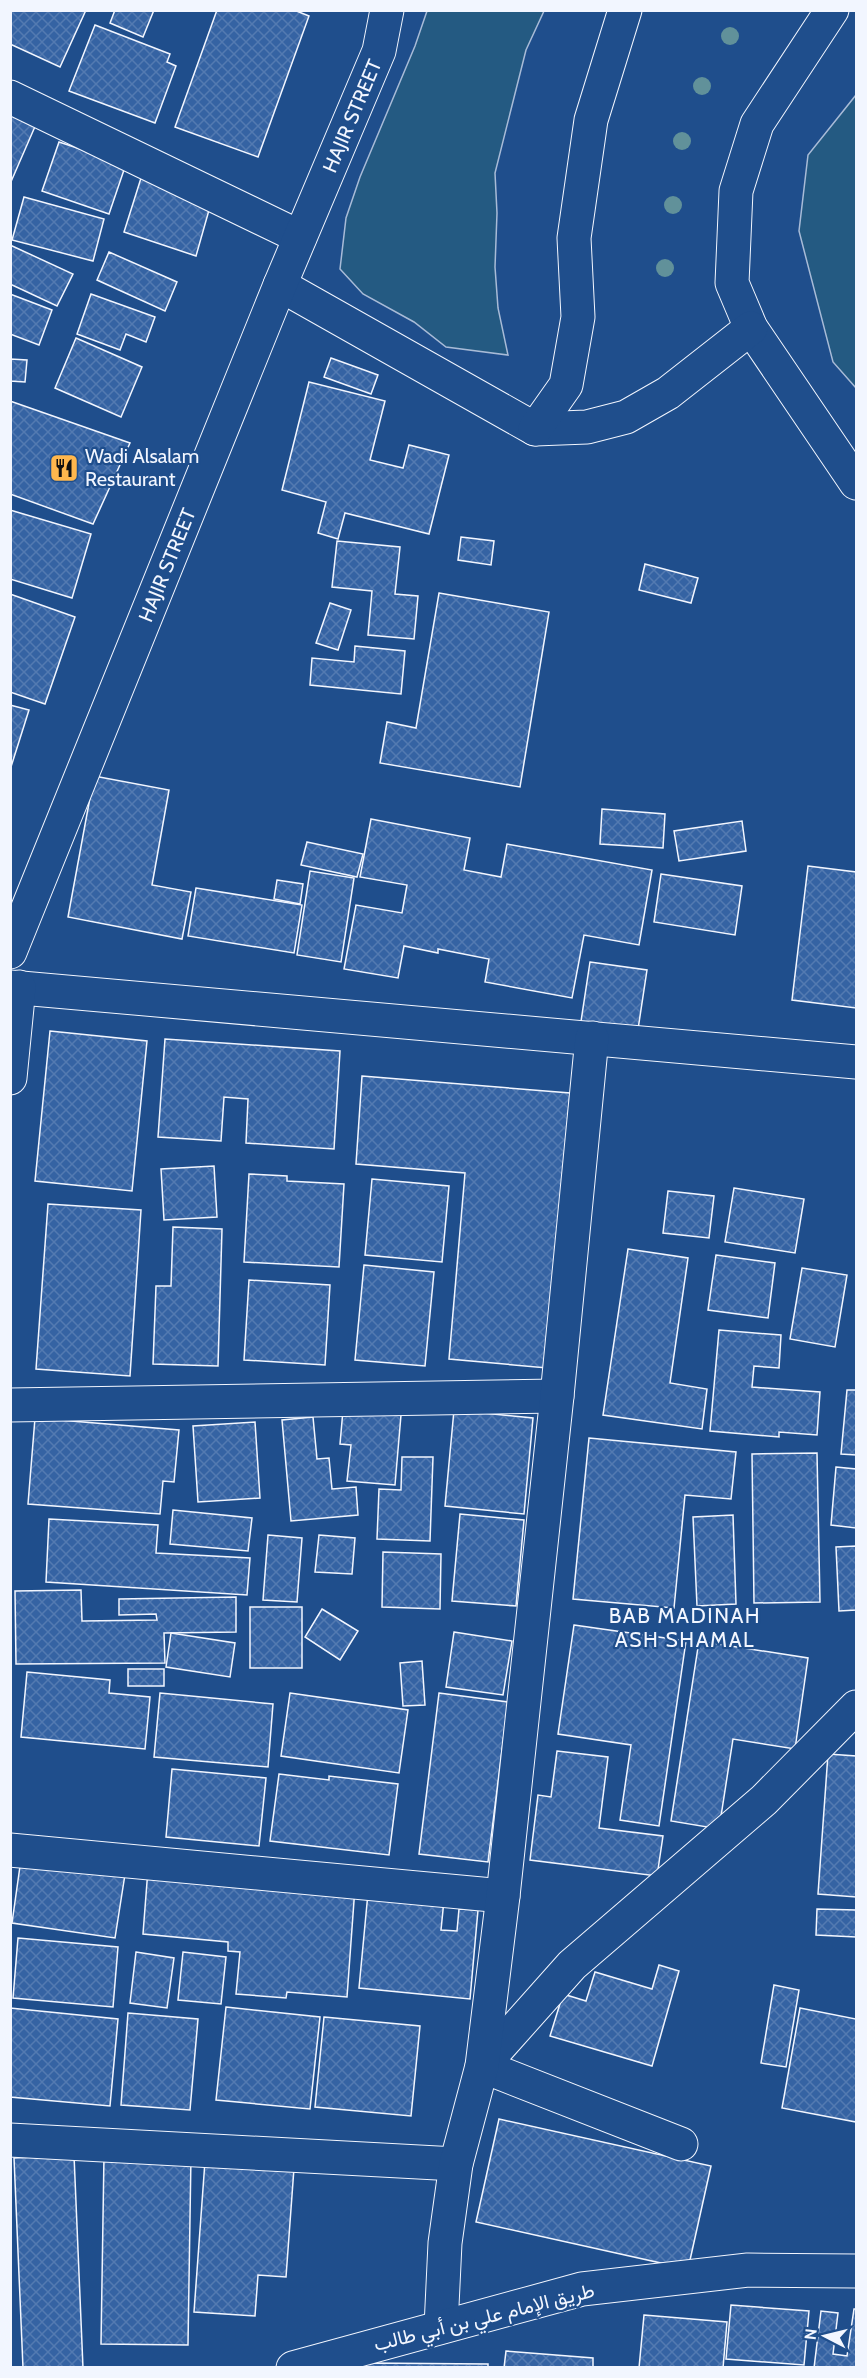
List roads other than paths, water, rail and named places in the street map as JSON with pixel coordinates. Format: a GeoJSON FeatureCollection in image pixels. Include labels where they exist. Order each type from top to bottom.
{"type":"FeatureCollection","features":[{"type":"Feature","properties":{"kind":"street","name":"HAJIR STREET"},"geometry":{"type":"LineString","coordinates":[[10,952],[280,285],[379,51],[387,10]]}},
{"type":"Feature","properties":{"kind":"street"},"geometry":{"type":"LineString","coordinates":[[535,429],[566,386],[578,317],[574,238],[591,120],[625,10]]}},
{"type":"Feature","properties":{"kind":"street"},"geometry":{"type":"LineString","coordinates":[[832,10],[757,124],[736,191],[732,283],[751,328],[856,483]]}},
{"type":"Feature","properties":{"kind":"street"},"geometry":{"type":"LineString","coordinates":[[10,97],[300,237]]}},
{"type":"Feature","properties":{"kind":"street"},"geometry":{"type":"LineString","coordinates":[[280,285],[535,429],[587,427],[626,417],[668,393],[751,328]]}},
{"type":"Feature","properties":{"kind":"street"},"geometry":{"type":"LineString","coordinates":[[10,1078],[15,987],[856,1062]]}},
{"type":"Feature","properties":{"kind":"street"},"geometry":{"type":"LineString","coordinates":[[441,2327],[445,2243],[456,2164],[482,2066],[503,1896],[557,1396],[592,1038]]}},
{"type":"Feature","properties":{"kind":"street"},"geometry":{"type":"LineString","coordinates":[[10,1405],[557,1396]]}},
{"type":"Feature","properties":{"kind":"street"},"geometry":{"type":"LineString","coordinates":[[482,2066],[572,1965],[764,1800],[856,1707]]}},
{"type":"Feature","properties":{"kind":"street"},"geometry":{"type":"LineString","coordinates":[[10,1850],[503,1896]]}},
{"type":"Feature","properties":{"kind":"street"},"geometry":{"type":"LineString","coordinates":[[482,2066],[681,2144]]}},
{"type":"Feature","properties":{"kind":"street"},"geometry":{"type":"LineString","coordinates":[[10,2140],[456,2164]]}},
{"type":"Feature","properties":{"kind":"street","name":"طريق الإمام علي بن أبي طالب"},"geometry":{"type":"LineString","coordinates":[[293,2367],[582,2289],[748,2270],[856,2271]]}},
{"type":"Feature","properties":{"kind":"place","name":"Wadi Alsalam Restaurant"},"geometry":{"type":"Point","coordinates":[64,468]}},
{"type":"Feature","properties":{"kind":"district","name":"BAB MADINAH ASH SHAMAL"},"geometry":{"type":"Point","coordinates":[685,1628]}}]}
